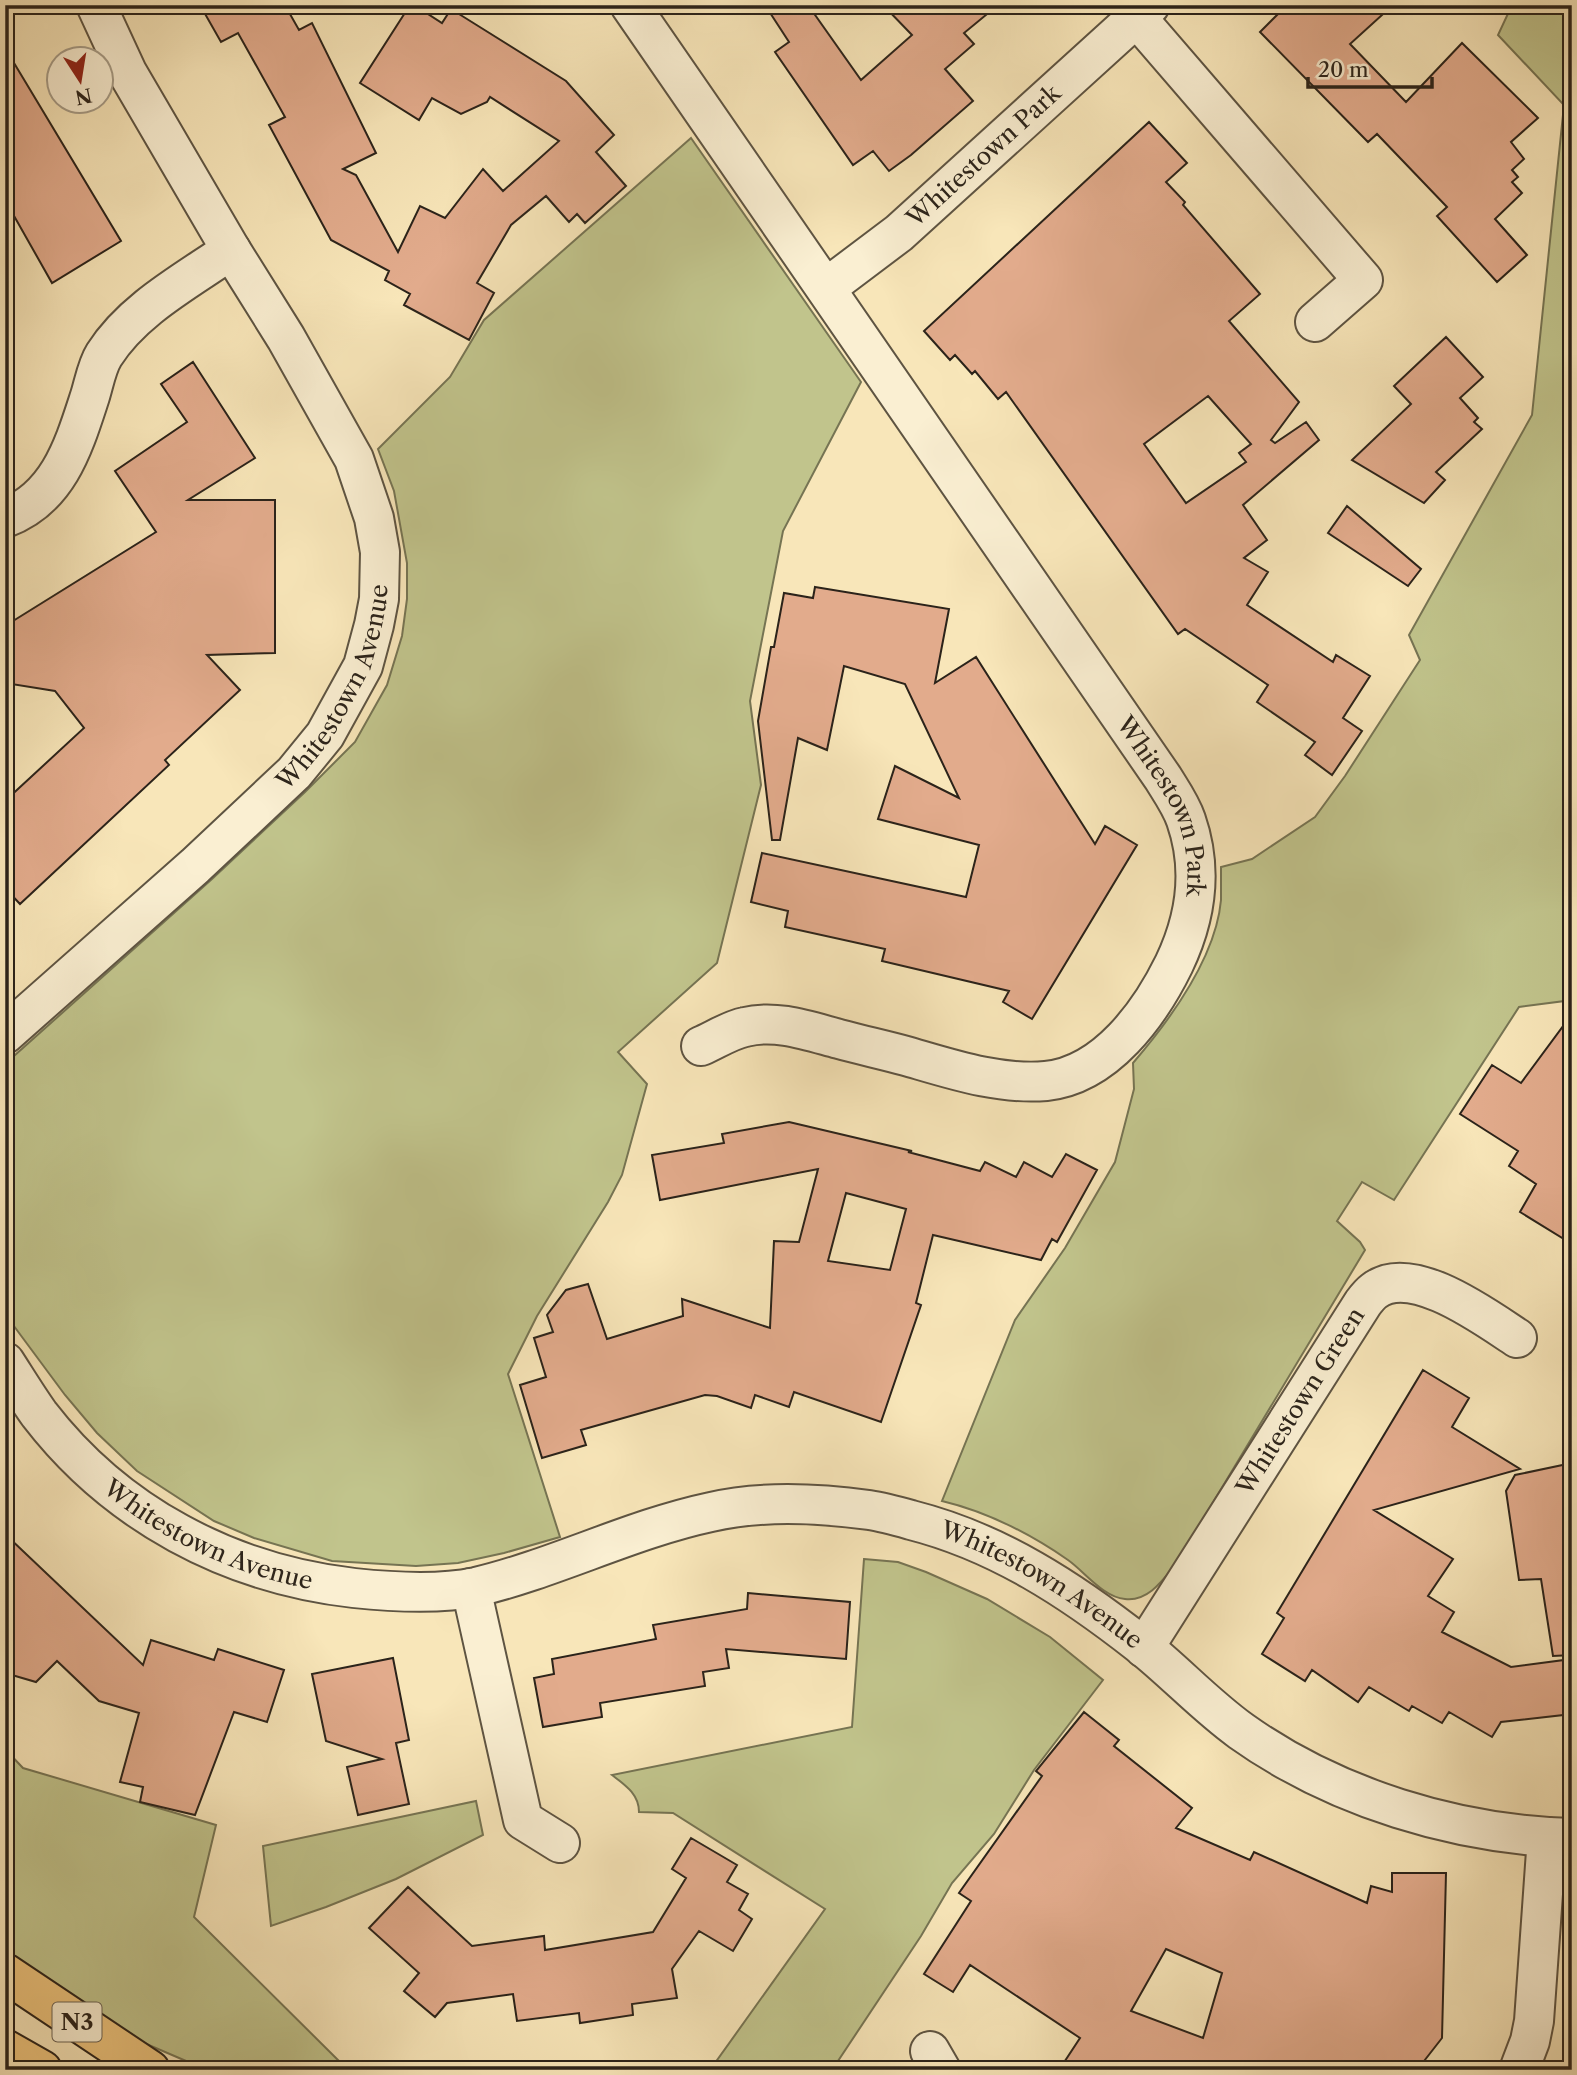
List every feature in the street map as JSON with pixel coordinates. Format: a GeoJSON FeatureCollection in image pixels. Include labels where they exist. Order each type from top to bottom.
{"type":"FeatureCollection","features":[{"type":"Feature","properties":{"kind":"highway","name":"N3"},"geometry":{"type":"LineString","coordinates":[[5,1973],[150,2070]]}},
{"type":"Feature","properties":{"kind":"highway","name":"N3"},"geometry":{"type":"LineString","coordinates":[[5,2049],[43,2070]]}},
{"type":"Feature","properties":{"kind":"street","name":"Whitestown Avenue"},"geometry":{"type":"LineString","coordinates":[[5,1034],[195,866],[294,773],[325,735],[346,701],[366,656],[374,625],[380,573],[380,552],[370,506],[354,459],[286,338],[127,72],[96,5]]}},
{"type":"Feature","properties":{"kind":"street","name":"Whitestown Park"},"geometry":{"type":"LineString","coordinates":[[630,5],[1163,778],[1185,818],[1193,847],[1196,877],[1194,906],[1187,937],[1168,976],[1143,1014],[1108,1054],[1080,1071],[1048,1081],[1012,1081],[977,1076],[788,1026],[746,1026],[701,1046]]}},
{"type":"Feature","properties":{"kind":"street","name":"Whitestown Park"},"geometry":{"type":"LineString","coordinates":[[826,288],[898,233],[1144,12],[1363,280],[1315,322]]}},
{"type":"Feature","properties":{"kind":"street"},"geometry":{"type":"LineString","coordinates":[[5,518],[37,501],[58,475],[75,445],[102,358],[113,343],[127,327],[160,299],[232,250]]}},
{"type":"Feature","properties":{"kind":"street","name":"Whitestown Green"},"geometry":{"type":"LineString","coordinates":[[1144,1648],[1363,1303],[1375,1290],[1391,1284],[1410,1283],[1430,1288],[1517,1338]]}},
{"type":"Feature","properties":{"kind":"street","name":"Whitestown Avenue"},"geometry":{"type":"LineString","coordinates":[[5,1362],[38,1412],[92,1472],[145,1513],[192,1541],[232,1559],[299,1580],[379,1591],[471,1588],[510,1578],[711,1511],[774,1504],[873,1510],[938,1527],[974,1540],[1055,1582],[1144,1648],[1202,1701],[1245,1733],[1324,1780],[1380,1802],[1452,1822],[1559,1838]]}},
{"type":"Feature","properties":{"kind":"street"},"geometry":{"type":"LineString","coordinates":[[471,1588],[523,1820],[560,1843]]}},
{"type":"Feature","properties":{"kind":"street"},"geometry":{"type":"LineString","coordinates":[[1519,2070],[1534,2021],[1559,1838]]}},
{"type":"Feature","properties":{"kind":"green space"},"geometry":{"type":"Polygon","coordinates":[[[1512,5],[1572,5],[1572,1000],[1519,1007],[1394,1200],[1362,1182],[1337,1221],[1365,1250],[1176,1564],[1148,1593],[1141,1597],[1125,1599],[1109,1594],[1068,1560],[1023,1532],[992,1517],[942,1501],[1015,1320],[1065,1248],[1115,1162],[1134,1089],[1133,1063],[1189,988],[1210,944],[1221,900],[1221,867],[1252,859],[1315,817],[1345,776],[1420,660],[1409,635],[1532,415],[1564,105],[1498,35],[1512,5]]]}},
{"type":"Feature","properties":{"kind":"green space"},"geometry":{"type":"Polygon","coordinates":[[[691,138],[861,382],[783,531],[750,701],[761,785],[717,963],[618,1052],[647,1084],[622,1175],[537,1316],[508,1374],[560,1537],[458,1563],[416,1566],[332,1561],[254,1538],[214,1521],[137,1471],[97,1433],[65,1395],[5,1314],[5,1064],[212,879],[355,742],[387,685],[402,636],[407,599],[407,563],[394,491],[378,449],[450,377],[484,320],[691,138]]]}},
{"type":"Feature","properties":{"kind":"green space"},"geometry":{"type":"Polygon","coordinates":[[[864,1559],[898,1562],[987,1599],[1050,1637],[1103,1680],[1034,1770],[994,1834],[952,1883],[921,1936],[832,2070],[710,2070],[825,1909],[673,1813],[639,1812],[634,1795],[612,1775],[852,1727],[864,1559]]]}},
{"type":"Feature","properties":{"kind":"green space"},"geometry":{"type":"Polygon","coordinates":[[[5,1749],[23,1768],[216,1825],[194,1917],[343,2065],[367,2070],[202,2070],[93,2021],[5,1963],[5,1749]]]}},
{"type":"Feature","properties":{"kind":"green space"},"geometry":{"type":"Polygon","coordinates":[[[476,1801],[483,1835],[396,1879],[271,1926],[263,1846],[476,1801]]]}},
{"type":"Feature","properties":{"kind":"building"},"geometry":{"type":"Polygon","coordinates":[[[200,5],[289,5],[286,7],[299,30],[312,23],[376,153],[343,169],[356,175],[398,252],[420,206],[445,218],[483,169],[503,191],[559,141],[490,97],[487,102],[461,114],[432,98],[419,120],[360,83],[410,5],[442,23],[451,9],[566,81],[614,135],[596,152],[626,186],[585,223],[577,214],[569,222],[546,196],[511,225],[477,283],[494,293],[469,340],[404,305],[410,294],[385,280],[389,271],[331,240],[269,125],[285,117],[238,33],[221,42],[200,5]]]}},
{"type":"Feature","properties":{"kind":"building"},"geometry":{"type":"Polygon","coordinates":[[[765,5],[808,5],[861,80],[912,35],[883,5],[998,5],[964,33],[974,44],[945,69],[973,101],[889,171],[873,151],[853,165],[775,52],[789,42],[765,5]]]}},
{"type":"Feature","properties":{"kind":"building"},"geometry":{"type":"Polygon","coordinates":[[[1287,5],[1393,5],[1350,44],[1406,102],[1462,43],[1538,118],[1511,142],[1524,159],[1512,170],[1518,177],[1512,182],[1522,193],[1495,219],[1527,255],[1497,282],[1437,216],[1447,207],[1377,134],[1368,142],[1260,32],[1287,5]]]}},
{"type":"Feature","properties":{"kind":"building"},"geometry":{"type":"Polygon","coordinates":[[[5,48],[121,241],[52,283],[5,200],[5,48]]]}},
{"type":"Feature","properties":{"kind":"building"},"geometry":{"type":"Polygon","coordinates":[[[1149,122],[1187,163],[1166,182],[1260,294],[1229,321],[1299,402],[1271,440],[1275,443],[1306,422],[1319,440],[1243,505],[1267,540],[1244,558],[1268,572],[1247,605],[1333,662],[1336,655],[1370,676],[1343,718],[1362,731],[1332,775],[1305,755],[1315,742],[1257,702],[1268,685],[1185,629],[1178,634],[1006,392],[998,399],[975,371],[972,374],[955,355],[950,360],[924,331],[1149,122]],[[1208,396],[1144,444],[1186,503],[1246,462],[1239,453],[1251,444],[1208,396]]]}},
{"type":"Feature","properties":{"kind":"building"},"geometry":{"type":"Polygon","coordinates":[[[1446,337],[1483,377],[1460,398],[1478,418],[1474,422],[1482,429],[1436,472],[1445,480],[1424,503],[1352,460],[1411,404],[1394,386],[1446,337]]]}},
{"type":"Feature","properties":{"kind":"building"},"geometry":{"type":"Polygon","coordinates":[[[193,362],[255,458],[188,500],[275,500],[275,653],[207,655],[240,690],[165,760],[169,765],[20,904],[5,888],[5,801],[84,728],[55,691],[5,683],[5,626],[156,532],[115,471],[187,422],[161,384],[193,362]]]}},
{"type":"Feature","properties":{"kind":"building"},"geometry":{"type":"Polygon","coordinates":[[[1347,506],[1421,569],[1408,586],[1328,533],[1347,506]]]}},
{"type":"Feature","properties":{"kind":"building"},"geometry":{"type":"Polygon","coordinates":[[[815,587],[949,609],[935,683],[976,657],[1095,844],[1105,826],[1137,845],[1032,1019],[1003,1002],[1009,991],[882,961],[885,949],[785,927],[788,911],[751,902],[762,853],[966,897],[979,845],[878,819],[895,766],[959,798],[905,684],[844,666],[827,750],[798,738],[780,840],[772,840],[758,721],[784,593],[813,598],[815,587]]]}},
{"type":"Feature","properties":{"kind":"building"},"geometry":{"type":"Polygon","coordinates":[[[1572,1014],[1572,1244],[1520,1212],[1536,1184],[1509,1166],[1518,1151],[1460,1114],[1492,1065],[1521,1083],[1572,1014]]]}},
{"type":"Feature","properties":{"kind":"building"},"geometry":{"type":"Polygon","coordinates":[[[789,1122],[912,1151],[908,1152],[980,1171],[985,1162],[1016,1177],[1024,1162],[1052,1177],[1066,1154],[1097,1170],[1057,1242],[1052,1239],[1041,1260],[933,1235],[916,1303],[921,1305],[881,1422],[794,1392],[789,1407],[755,1395],[751,1408],[717,1396],[705,1395],[581,1430],[586,1445],[542,1458],[520,1385],[546,1377],[534,1338],[553,1332],[547,1315],[566,1290],[588,1284],[607,1339],[683,1316],[682,1299],[770,1328],[774,1241],[799,1242],[818,1169],[660,1200],[652,1155],[724,1143],[722,1134],[789,1122]],[[846,1193],[828,1261],[890,1270],[906,1209],[846,1193]]]}},
{"type":"Feature","properties":{"kind":"building"},"geometry":{"type":"Polygon","coordinates":[[[1423,1370],[1469,1398],[1452,1427],[1520,1469],[1374,1510],[1453,1559],[1428,1596],[1454,1612],[1442,1632],[1511,1667],[1572,1659],[1572,1714],[1501,1722],[1492,1737],[1449,1712],[1442,1723],[1412,1706],[1409,1711],[1369,1687],[1358,1702],[1312,1670],[1305,1681],[1262,1654],[1284,1618],[1277,1613],[1423,1370]]]}},
{"type":"Feature","properties":{"kind":"building"},"geometry":{"type":"Polygon","coordinates":[[[1572,1463],[1572,1655],[1553,1656],[1541,1579],[1519,1580],[1506,1491],[1515,1475],[1572,1463]]]}},
{"type":"Feature","properties":{"kind":"building"},"geometry":{"type":"Polygon","coordinates":[[[5,1534],[143,1665],[151,1640],[214,1660],[218,1649],[284,1670],[267,1722],[234,1712],[195,1815],[140,1802],[143,1787],[120,1782],[139,1713],[99,1701],[57,1661],[36,1682],[5,1673],[5,1534]]]}},
{"type":"Feature","properties":{"kind":"building"},"geometry":{"type":"Polygon","coordinates":[[[748,1593],[850,1602],[846,1659],[726,1649],[729,1668],[703,1672],[705,1686],[600,1703],[602,1717],[543,1727],[534,1678],[554,1674],[552,1659],[656,1639],[653,1625],[747,1609],[748,1593]]]}},
{"type":"Feature","properties":{"kind":"building"},"geometry":{"type":"Polygon","coordinates":[[[393,1658],[409,1740],[396,1743],[409,1804],[358,1815],[347,1767],[382,1759],[326,1741],[312,1674],[393,1658]]]}},
{"type":"Feature","properties":{"kind":"building"},"geometry":{"type":"Polygon","coordinates":[[[1084,1712],[1119,1740],[1114,1746],[1192,1808],[1176,1828],[1250,1860],[1254,1852],[1367,1903],[1371,1886],[1392,1892],[1392,1873],[1446,1873],[1442,2038],[1417,2070],[1059,2070],[1080,2038],[970,1965],[953,1992],[924,1974],[971,1901],[959,1893],[1042,1776],[1036,1771],[1084,1712]],[[1166,1949],[1131,2011],[1203,2038],[1222,1973],[1166,1949]]]}},
{"type":"Feature","properties":{"kind":"building"},"geometry":{"type":"Polygon","coordinates":[[[691,1838],[737,1865],[727,1882],[748,1894],[739,1910],[752,1919],[733,1951],[699,1931],[672,1969],[677,1998],[632,2004],[633,2015],[580,2023],[579,2013],[517,2021],[513,1994],[447,2003],[435,2017],[404,1991],[419,1973],[369,1928],[408,1887],[472,1946],[544,1936],[545,1950],[653,1932],[686,1878],[672,1869],[691,1838]]]}}]}
